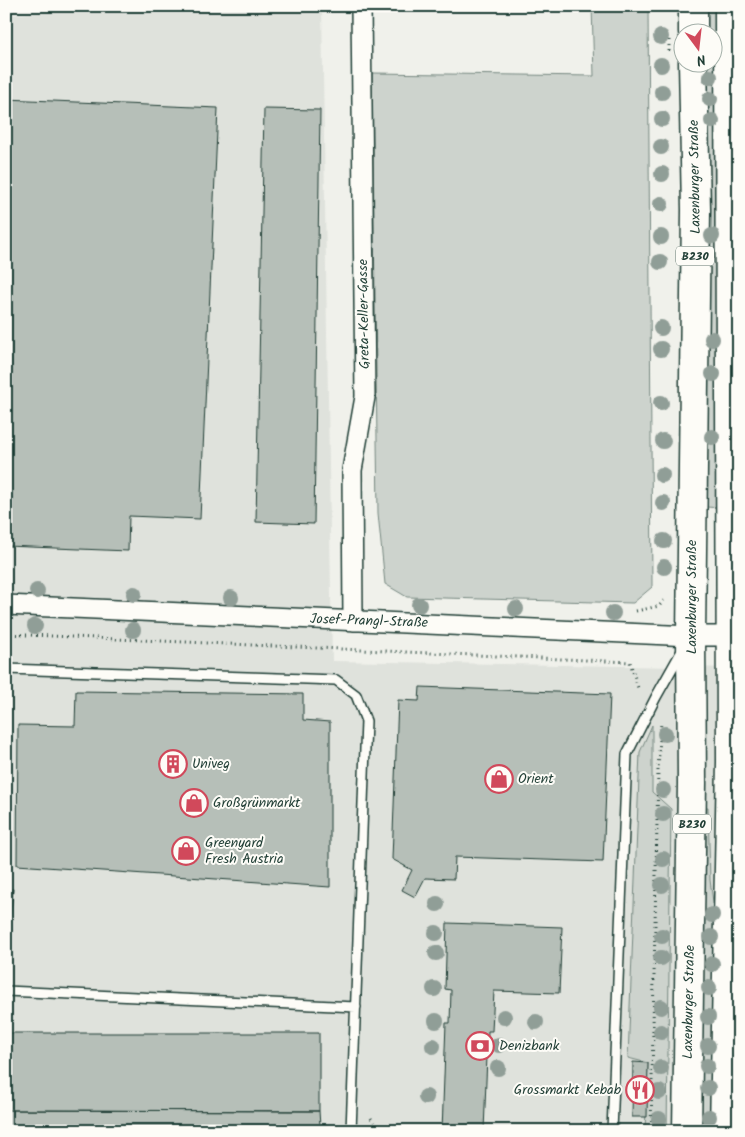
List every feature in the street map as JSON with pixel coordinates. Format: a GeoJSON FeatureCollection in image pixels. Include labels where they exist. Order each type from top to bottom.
{"type":"FeatureCollection","features":[{"type":"Feature","properties":{"kind":"main road"},"geometry":{"type":"LineString","coordinates":[[693,6],[693,22]]}},
{"type":"Feature","properties":{"kind":"main road","name":"B230"},"geometry":{"type":"LineString","coordinates":[[727,1121],[734,860],[731,636],[729,6]]}},
{"type":"Feature","properties":{"kind":"main road","name":"Laxenburger Straße"},"geometry":{"type":"LineString","coordinates":[[687,1131],[692,783],[691,636],[696,220],[694,72]]}},
{"type":"Feature","properties":{"kind":"street","name":"Greta-Keller-Gasse"},"geometry":{"type":"LineString","coordinates":[[354,621],[352,470],[365,397],[361,6]]}},
{"type":"Feature","properties":{"kind":"street","name":"Josef-Prangl-Straße"},"geometry":{"type":"LineString","coordinates":[[6,605],[691,636],[731,636]]}},
{"type":"Feature","properties":{"kind":"lane"},"geometry":{"type":"LineString","coordinates":[[612,1131],[627,754],[656,696],[691,636]]}},
{"type":"Feature","properties":{"kind":"lane"},"geometry":{"type":"LineString","coordinates":[[7,669],[336,680],[356,695],[366,721],[351,1131]]}},
{"type":"Feature","properties":{"kind":"lane"},"geometry":{"type":"LineString","coordinates":[[6,991],[356,1007]]}},
{"type":"Feature","properties":{"kind":"path"},"geometry":{"type":"LineString","coordinates":[[6,634],[630,662],[638,688]]}},
{"type":"Feature","properties":{"kind":"path"},"geometry":{"type":"LineString","coordinates":[[650,1131],[658,770],[661,721],[664,714]]}},
{"type":"Feature","properties":{"kind":"path"},"geometry":{"type":"LineString","coordinates":[[371,1118],[379,1131]]}},
{"type":"Feature","properties":{"kind":"shaded area"},"geometry":{"type":"Polygon","coordinates":[[[140,6],[322,6],[332,661],[739,668],[739,1131],[6,1131],[6,15],[140,6]]]}},
{"type":"Feature","properties":{"kind":"shaded area"},"geometry":{"type":"Polygon","coordinates":[[[592,6],[648,6],[652,587],[633,603],[407,597],[385,584],[378,513],[372,73],[594,76],[592,6]]]}},
{"type":"Feature","properties":{"kind":"shaded area"},"geometry":{"type":"Polygon","coordinates":[[[703,6],[717,6],[717,22],[704,22],[703,6]]]}},
{"type":"Feature","properties":{"kind":"shaded area"},"geometry":{"type":"Polygon","coordinates":[[[704,72],[717,72],[720,508],[707,507],[704,72]]]}},
{"type":"Feature","properties":{"kind":"shaded area"},"geometry":{"type":"Polygon","coordinates":[[[652,725],[652,792],[671,809],[667,1131],[645,1131],[648,1063],[628,1058],[640,752],[652,725]]]}},
{"type":"Feature","properties":{"kind":"shaded area"},"geometry":{"type":"Polygon","coordinates":[[[703,807],[708,807],[710,880],[714,909],[711,1131],[698,1131],[703,807]]]}},
{"type":"Feature","properties":{"kind":"building"},"geometry":{"type":"Polygon","coordinates":[[[6,99],[218,108],[200,519],[129,516],[128,551],[6,546],[6,99]]]}},
{"type":"Feature","properties":{"kind":"building"},"geometry":{"type":"Polygon","coordinates":[[[264,109],[320,110],[314,524],[256,522],[264,109]]]}},
{"type":"Feature","properties":{"kind":"building"},"geometry":{"type":"Polygon","coordinates":[[[420,687],[610,694],[603,862],[455,857],[454,879],[425,878],[415,897],[402,890],[412,870],[392,859],[398,700],[419,701],[420,687]]]}},
{"type":"Feature","properties":{"kind":"building","name":"Univeg"},"geometry":{"type":"Polygon","coordinates":[[[76,691],[303,694],[303,720],[330,722],[330,887],[17,865],[18,725],[75,726],[76,691]]]}},
{"type":"Feature","properties":{"kind":"building"},"geometry":{"type":"Polygon","coordinates":[[[6,889],[13,889],[9,935],[6,934],[6,889]]]}},
{"type":"Feature","properties":{"kind":"building"},"geometry":{"type":"Polygon","coordinates":[[[447,923],[562,927],[559,993],[494,991],[492,1031],[488,1031],[484,1131],[442,1131],[446,1023],[450,1023],[451,990],[445,989],[447,923]]]}},
{"type":"Feature","properties":{"kind":"building"},"geometry":{"type":"Polygon","coordinates":[[[6,1033],[319,1033],[319,1111],[6,1110],[6,1033]]]}},
{"type":"Feature","properties":{"kind":"building","name":"Grossmarkt Kebab"},"geometry":{"type":"Polygon","coordinates":[[[633,1062],[648,1063],[647,1117],[632,1117],[633,1062]]]}},
{"type":"Feature","properties":{"kind":"building"},"geometry":{"type":"Polygon","coordinates":[[[6,1110],[319,1111],[320,1126],[6,1126],[6,1110]]]}},
{"type":"Feature","properties":{"kind":"place","name":"Univeg"},"geometry":{"type":"Point","coordinates":[173,764]}},
{"type":"Feature","properties":{"kind":"place","name":"Orient"},"geometry":{"type":"Point","coordinates":[499,779]}},
{"type":"Feature","properties":{"kind":"place","name":"Großgrünmarkt"},"geometry":{"type":"Point","coordinates":[194,803]}},
{"type":"Feature","properties":{"kind":"place","name":"Greenyard Fresh Austria"},"geometry":{"type":"Point","coordinates":[186,851]}},
{"type":"Feature","properties":{"kind":"place","name":"Denizbank"},"geometry":{"type":"Point","coordinates":[480,1046]}},
{"type":"Feature","properties":{"kind":"place","name":"Grossmarkt Kebab"},"geometry":{"type":"Point","coordinates":[640,1090]}}]}
